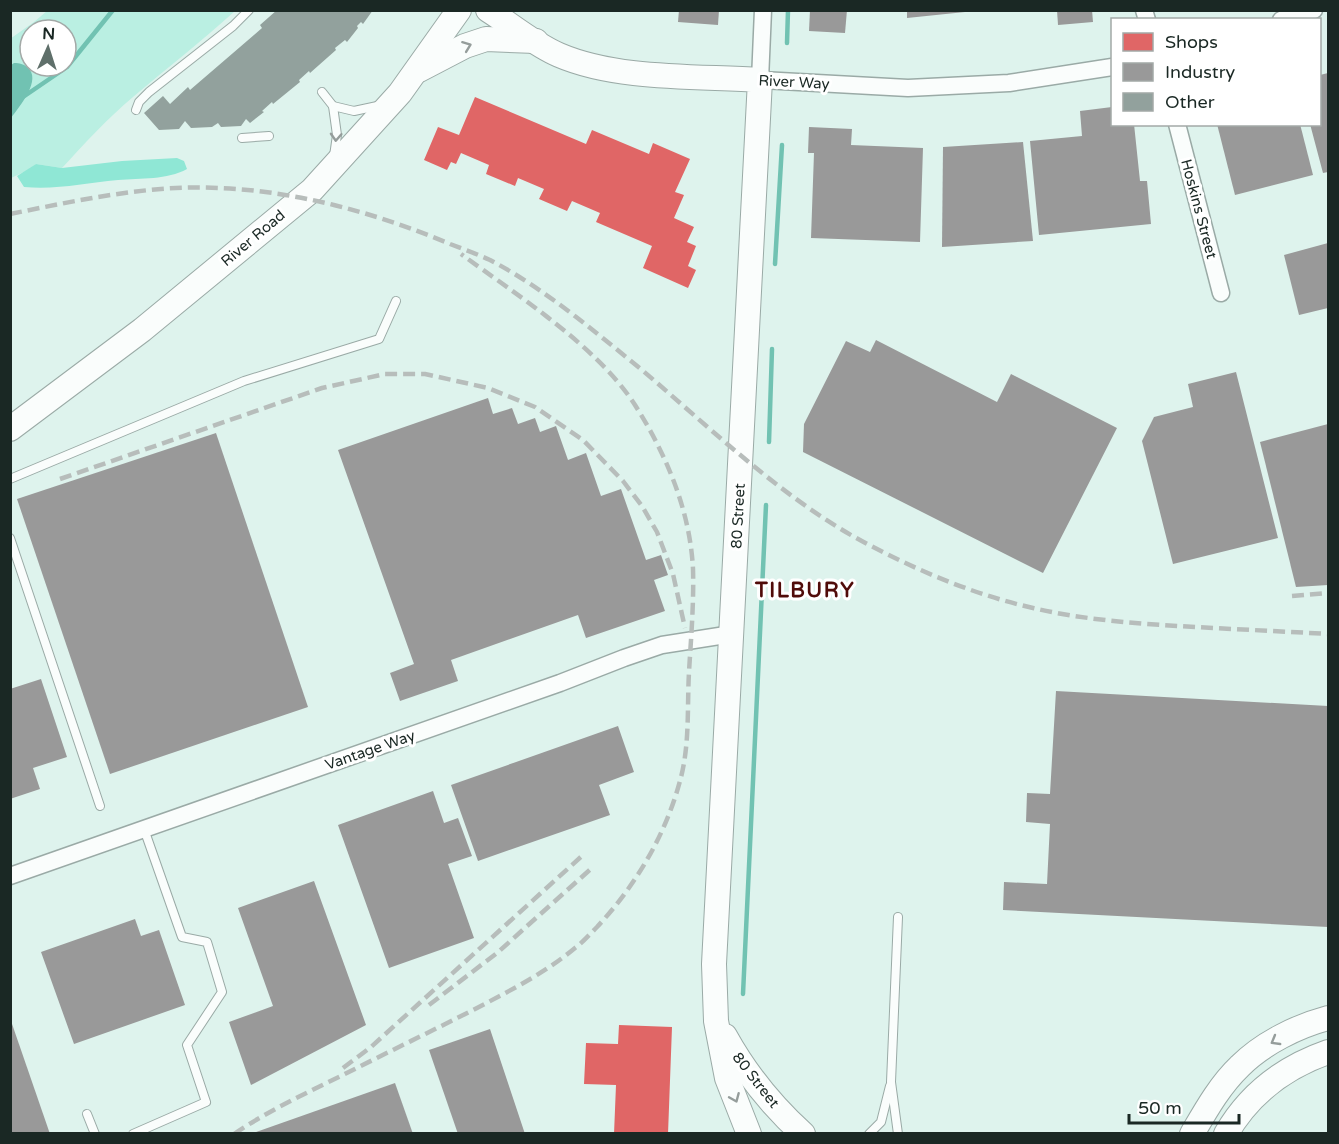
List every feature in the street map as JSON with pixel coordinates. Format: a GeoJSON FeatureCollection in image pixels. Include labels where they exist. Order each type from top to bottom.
{"type":"FeatureCollection","features":[{"type":"Feature","properties":{"kind":"street","name":"River Road"},"geometry":{"type":"LineString","coordinates":[[18,420],[142,330],[312,190],[391,104],[459,10]]}},
{"type":"Feature","properties":{"kind":"street","name":"River Way"},"geometry":{"type":"LineString","coordinates":[[488,10],[558,55],[598,67],[627,72],[908,88],[1009,83],[1111,67]]}},
{"type":"Feature","properties":{"kind":"street"},"geometry":{"type":"LineString","coordinates":[[415,72],[465,46],[486,39],[536,41],[520,10]]}},
{"type":"Feature","properties":{"kind":"street","name":"80 Street"},"geometry":{"type":"LineString","coordinates":[[750,1134],[727,1078],[716,1021],[714,964],[763,10]]}},
{"type":"Feature","properties":{"kind":"street"},"geometry":{"type":"LineString","coordinates":[[1288,18],[1314,10]]}},
{"type":"Feature","properties":{"kind":"street","name":"Hoskins Street"},"geometry":{"type":"LineString","coordinates":[[1178,126],[1221,294]]}},
{"type":"Feature","properties":{"kind":"street","name":"Vantage Way"},"geometry":{"type":"LineString","coordinates":[[10,876],[560,683],[643,651],[662,645],[732,634]]}},
{"type":"Feature","properties":{"kind":"street"},"geometry":{"type":"LineString","coordinates":[[1192,1134],[1212,1100],[1240,1065],[1272,1042],[1315,1021],[1329,1018]]}},
{"type":"Feature","properties":{"kind":"street","name":"80 Street"},"geometry":{"type":"LineString","coordinates":[[716,1021],[741,1065],[763,1093],[803,1134]]}},
{"type":"Feature","properties":{"kind":"street"},"geometry":{"type":"LineString","coordinates":[[1226,1134],[1234,1119],[1257,1092],[1288,1069],[1329,1052]]}},
{"type":"Feature","properties":{"kind":"lane"},"geometry":{"type":"LineString","coordinates":[[136,110],[144,97],[233,26],[249,10]]}},
{"type":"Feature","properties":{"kind":"lane"},"geometry":{"type":"LineString","coordinates":[[322,92],[333,106],[337,135],[331,168]]}},
{"type":"Feature","properties":{"kind":"lane"},"geometry":{"type":"LineString","coordinates":[[333,106],[354,111],[391,104]]}},
{"type":"Feature","properties":{"kind":"lane"},"geometry":{"type":"LineString","coordinates":[[242,138],[269,136]]}},
{"type":"Feature","properties":{"kind":"lane"},"geometry":{"type":"LineString","coordinates":[[10,479],[244,381],[379,339],[396,301]]}},
{"type":"Feature","properties":{"kind":"lane"},"geometry":{"type":"LineString","coordinates":[[10,538],[100,806]]}},
{"type":"Feature","properties":{"kind":"lane"},"geometry":{"type":"LineString","coordinates":[[133,1134],[206,1102],[187,1045],[222,992],[207,942],[182,937],[144,829]]}},
{"type":"Feature","properties":{"kind":"lane"},"geometry":{"type":"LineString","coordinates":[[898,917],[891,1082],[898,1134]]}},
{"type":"Feature","properties":{"kind":"lane"},"geometry":{"type":"LineString","coordinates":[[869,1134],[881,1122],[891,1082]]}},
{"type":"Feature","properties":{"kind":"lane"},"geometry":{"type":"LineString","coordinates":[[87,1113],[95,1134]]}},
{"type":"Feature","properties":{"kind":"shaded area"},"geometry":{"type":"Polygon","coordinates":[[[47,11],[235,11],[124,105],[62,168],[36,164],[11,178],[10,39],[18,33],[18,78],[78,78],[78,18],[39,18],[47,11]]]}},
{"type":"Feature","properties":{"kind":"shaded area"},"geometry":{"type":"Polygon","coordinates":[[[18,64],[18,78],[32,78],[28,93],[11,118],[11,65],[18,64]]]}},
{"type":"Feature","properties":{"kind":"shaded area"},"geometry":{"type":"Polygon","coordinates":[[[177,158],[184,161],[187,169],[154,178],[36,188],[24,187],[17,176],[36,164],[62,168],[177,158]]]}},
{"type":"Feature","properties":{"kind":"building: Shops"},"geometry":{"type":"Polygon","coordinates":[[[475,97],[586,144],[592,130],[649,154],[653,143],[690,159],[675,192],[684,195],[674,218],[694,227],[687,242],[696,246],[688,266],[696,270],[688,288],[643,268],[652,246],[596,222],[600,213],[572,201],[567,211],[539,199],[544,189],[518,178],[515,186],[486,174],[489,165],[461,153],[456,164],[451,162],[447,170],[424,160],[438,127],[459,135],[475,97]]]}},
{"type":"Feature","properties":{"kind":"building: Shops"},"geometry":{"type":"Polygon","coordinates":[[[619,1025],[672,1027],[668,1134],[614,1134],[616,1085],[584,1084],[586,1043],[618,1044],[619,1025]]]}},
{"type":"Feature","properties":{"kind":"building: Industry"},"geometry":{"type":"Polygon","coordinates":[[[679,10],[719,10],[718,25],[678,22],[679,10]]]}},
{"type":"Feature","properties":{"kind":"building: Industry"},"geometry":{"type":"Polygon","coordinates":[[[810,10],[847,10],[845,33],[809,31],[810,10]]]}},
{"type":"Feature","properties":{"kind":"building: Industry"},"geometry":{"type":"Polygon","coordinates":[[[907,10],[965,10],[965,12],[907,18],[907,10]]]}},
{"type":"Feature","properties":{"kind":"building: Industry"},"geometry":{"type":"Polygon","coordinates":[[[1057,10],[1092,10],[1093,22],[1058,25],[1057,10]]]}},
{"type":"Feature","properties":{"kind":"building: Industry"},"geometry":{"type":"Polygon","coordinates":[[[1328,73],[1328,172],[1323,173],[1311,126],[1321,126],[1321,75],[1328,73]]]}},
{"type":"Feature","properties":{"kind":"building: Industry"},"geometry":{"type":"Polygon","coordinates":[[[1111,107],[1111,126],[1134,126],[1140,181],[1147,181],[1151,224],[1039,235],[1030,141],[1082,136],[1080,111],[1111,107]]]}},
{"type":"Feature","properties":{"kind":"building: Industry"},"geometry":{"type":"Polygon","coordinates":[[[1218,126],[1301,126],[1313,175],[1235,195],[1218,126]]]}},
{"type":"Feature","properties":{"kind":"building: Industry"},"geometry":{"type":"Polygon","coordinates":[[[809,127],[852,129],[851,145],[923,148],[920,242],[811,238],[814,153],[808,153],[809,127]]]}},
{"type":"Feature","properties":{"kind":"building: Industry"},"geometry":{"type":"Polygon","coordinates":[[[1023,142],[1033,241],[942,247],[943,147],[1023,142]]]}},
{"type":"Feature","properties":{"kind":"building: Industry"},"geometry":{"type":"Polygon","coordinates":[[[1328,243],[1328,308],[1299,315],[1284,255],[1328,243]]]}},
{"type":"Feature","properties":{"kind":"building: Industry"},"geometry":{"type":"Polygon","coordinates":[[[876,340],[997,402],[1011,374],[1117,428],[1043,573],[803,452],[804,424],[846,341],[870,352],[876,340]]]}},
{"type":"Feature","properties":{"kind":"building: Industry"},"geometry":{"type":"Polygon","coordinates":[[[1236,372],[1278,538],[1173,564],[1142,441],[1154,417],[1193,407],[1188,384],[1236,372]]]}},
{"type":"Feature","properties":{"kind":"building: Industry"},"geometry":{"type":"Polygon","coordinates":[[[488,398],[493,414],[512,408],[518,424],[535,418],[540,432],[556,426],[568,460],[586,453],[601,496],[621,489],[646,560],[661,555],[668,575],[654,580],[665,611],[586,638],[578,615],[451,660],[458,681],[400,701],[390,673],[414,664],[338,450],[488,398]]]}},
{"type":"Feature","properties":{"kind":"building: Industry"},"geometry":{"type":"Polygon","coordinates":[[[1328,424],[1328,585],[1296,587],[1260,442],[1328,424]]]}},
{"type":"Feature","properties":{"kind":"building: Industry"},"geometry":{"type":"Polygon","coordinates":[[[216,433],[308,707],[110,774],[17,499],[216,433]]]}},
{"type":"Feature","properties":{"kind":"building: Industry"},"geometry":{"type":"Polygon","coordinates":[[[41,679],[67,757],[33,768],[40,789],[10,799],[10,689],[41,679]]]}},
{"type":"Feature","properties":{"kind":"building: Industry"},"geometry":{"type":"Polygon","coordinates":[[[1056,691],[1328,706],[1328,927],[1003,910],[1004,882],[1047,884],[1050,824],[1026,822],[1027,793],[1050,794],[1056,691]]]}},
{"type":"Feature","properties":{"kind":"building: Industry"},"geometry":{"type":"Polygon","coordinates":[[[618,726],[634,772],[599,785],[610,815],[478,861],[451,785],[618,726]]]}},
{"type":"Feature","properties":{"kind":"building: Industry"},"geometry":{"type":"Polygon","coordinates":[[[433,791],[444,823],[458,818],[472,856],[448,864],[474,938],[389,968],[338,825],[433,791]]]}},
{"type":"Feature","properties":{"kind":"building: Industry"},"geometry":{"type":"Polygon","coordinates":[[[314,881],[366,1025],[251,1085],[229,1022],[273,1006],[238,908],[314,881]]]}},
{"type":"Feature","properties":{"kind":"building: Industry"},"geometry":{"type":"Polygon","coordinates":[[[135,919],[141,936],[159,930],[185,1005],[74,1044],[41,952],[135,919]]]}},
{"type":"Feature","properties":{"kind":"building: Industry"},"geometry":{"type":"Polygon","coordinates":[[[11,1021],[50,1134],[10,1134],[11,1021]]]}},
{"type":"Feature","properties":{"kind":"building: Industry"},"geometry":{"type":"Polygon","coordinates":[[[490,1029],[525,1134],[458,1134],[429,1050],[490,1029]]]}},
{"type":"Feature","properties":{"kind":"building: Industry"},"geometry":{"type":"Polygon","coordinates":[[[395,1083],[413,1134],[253,1134],[253,1133],[395,1083]]]}},
{"type":"Feature","properties":{"kind":"building: Other"},"geometry":{"type":"Polygon","coordinates":[[[277,10],[373,10],[363,24],[361,22],[357,26],[358,28],[347,42],[345,40],[335,48],[336,50],[299,80],[300,82],[273,104],[272,102],[250,123],[246,119],[241,126],[221,127],[218,123],[212,127],[191,128],[185,121],[179,129],[159,130],[144,113],[163,96],[170,104],[188,87],[190,90],[262,28],[260,25],[277,10]]]}},
{"type":"Feature","properties":{"kind":"waterway"},"geometry":{"type":"LineString","coordinates":[[23,97],[67,67],[113,10]]}},
{"type":"Feature","properties":{"kind":"waterway"},"geometry":{"type":"LineString","coordinates":[[787,43],[788,10]]}},
{"type":"Feature","properties":{"kind":"waterway"},"geometry":{"type":"LineString","coordinates":[[775,264],[782,145]]}},
{"type":"Feature","properties":{"kind":"waterway"},"geometry":{"type":"LineString","coordinates":[[769,442],[772,349]]}},
{"type":"Feature","properties":{"kind":"waterway"},"geometry":{"type":"LineString","coordinates":[[743,994],[766,505]]}},
{"type":"Feature","properties":{"kind":"railway"},"geometry":{"type":"LineString","coordinates":[[10,214],[123,193],[198,188],[272,193],[308,199],[381,218],[485,258],[510,271],[569,311],[606,340],[752,465],[810,509],[871,546],[930,574],[991,597],[1069,615],[1159,625],[1328,634]]}},
{"type":"Feature","properties":{"kind":"railway"},"geometry":{"type":"LineString","coordinates":[[234,1134],[286,1103],[515,988],[578,946],[611,911],[648,859],[666,821],[680,781],[687,740],[693,569],[682,504],[666,463],[635,405],[600,363],[555,323],[461,254]]}},
{"type":"Feature","properties":{"kind":"railway"},"geometry":{"type":"LineString","coordinates":[[60,479],[322,388],[385,374],[425,374],[488,388],[535,407],[583,440],[623,481],[642,506],[657,532],[673,574],[685,628]]}},
{"type":"Feature","properties":{"kind":"railway"},"geometry":{"type":"LineString","coordinates":[[1292,596],[1328,593]]}},
{"type":"Feature","properties":{"kind":"railway"},"geometry":{"type":"LineString","coordinates":[[343,1068],[371,1047],[583,855]]}},
{"type":"Feature","properties":{"kind":"railway"},"geometry":{"type":"LineString","coordinates":[[429,1005],[497,953],[593,867]]}},
{"type":"Feature","properties":{"kind":"district","name":"TILBURY"},"geometry":{"type":"Point","coordinates":[805,590]}}]}
